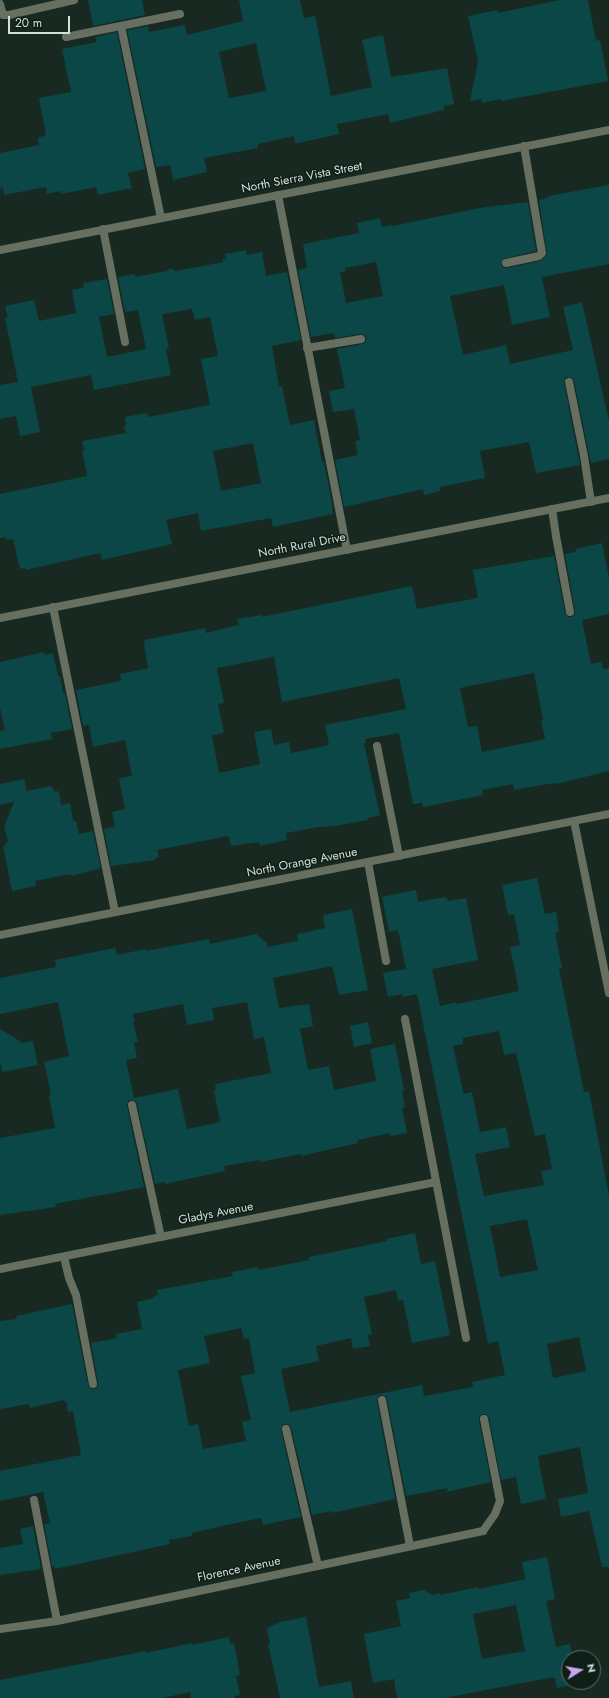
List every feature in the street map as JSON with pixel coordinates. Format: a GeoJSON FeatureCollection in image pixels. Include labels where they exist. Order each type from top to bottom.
{"type":"FeatureCollection","features":[{"type":"Feature","properties":{"kind":"street"},"geometry":{"type":"LineString","coordinates":[[0,4],[3,15],[9,15],[74,0]]}},
{"type":"Feature","properties":{"kind":"street"},"geometry":{"type":"LineString","coordinates":[[66,37],[180,14]]}},
{"type":"Feature","properties":{"kind":"street"},"geometry":{"type":"LineString","coordinates":[[121,26],[161,218]]}},
{"type":"Feature","properties":{"kind":"street","name":"North Sierra Vista Street"},"geometry":{"type":"LineString","coordinates":[[0,250],[609,130]]}},
{"type":"Feature","properties":{"kind":"street"},"geometry":{"type":"LineString","coordinates":[[506,263],[539,256],[542,253],[524,146]]}},
{"type":"Feature","properties":{"kind":"street"},"geometry":{"type":"LineString","coordinates":[[278,196],[347,550]]}},
{"type":"Feature","properties":{"kind":"street"},"geometry":{"type":"LineString","coordinates":[[103,230],[126,342]]}},
{"type":"Feature","properties":{"kind":"street"},"geometry":{"type":"LineString","coordinates":[[307,348],[361,339]]}},
{"type":"Feature","properties":{"kind":"street"},"geometry":{"type":"LineString","coordinates":[[569,382],[584,456],[591,502]]}},
{"type":"Feature","properties":{"kind":"street","name":"North Rural Drive"},"geometry":{"type":"LineString","coordinates":[[0,618],[609,498]]}},
{"type":"Feature","properties":{"kind":"street"},"geometry":{"type":"LineString","coordinates":[[552,509],[570,612]]}},
{"type":"Feature","properties":{"kind":"street"},"geometry":{"type":"LineString","coordinates":[[54,607],[115,912]]}},
{"type":"Feature","properties":{"kind":"street"},"geometry":{"type":"LineString","coordinates":[[377,746],[399,856]]}},
{"type":"Feature","properties":{"kind":"street","name":"North Orange Avenue"},"geometry":{"type":"LineString","coordinates":[[0,935],[609,814]]}},
{"type":"Feature","properties":{"kind":"street"},"geometry":{"type":"LineString","coordinates":[[574,821],[609,993]]}},
{"type":"Feature","properties":{"kind":"street"},"geometry":{"type":"LineString","coordinates":[[368,862],[386,961]]}},
{"type":"Feature","properties":{"kind":"street"},"geometry":{"type":"LineString","coordinates":[[404,1019],[466,1338]]}},
{"type":"Feature","properties":{"kind":"street"},"geometry":{"type":"LineString","coordinates":[[132,1105],[161,1237]]}},
{"type":"Feature","properties":{"kind":"street","name":"Gladys Avenue"},"geometry":{"type":"LineString","coordinates":[[0,1269],[436,1182]]}},
{"type":"Feature","properties":{"kind":"street"},"geometry":{"type":"LineString","coordinates":[[64,1257],[69,1278],[76,1295],[93,1384]]}},
{"type":"Feature","properties":{"kind":"street"},"geometry":{"type":"LineString","coordinates":[[382,1400],[410,1546]]}},
{"type":"Feature","properties":{"kind":"street","name":"Florence Avenue"},"geometry":{"type":"LineString","coordinates":[[0,1630],[57,1621],[483,1531],[495,1514],[500,1500],[484,1419]]}},
{"type":"Feature","properties":{"kind":"street"},"geometry":{"type":"LineString","coordinates":[[286,1429],[318,1566]]}},
{"type":"Feature","properties":{"kind":"street"},"geometry":{"type":"LineString","coordinates":[[34,1500],[57,1621]]}},
{"type":"Feature","properties":{"kind":"building"},"geometry":{"type":"Polygon","coordinates":[[[88,0],[142,0],[145,15],[93,26],[88,0]]]}},
{"type":"Feature","properties":{"kind":"building"},"geometry":{"type":"Polygon","coordinates":[[[239,0],[300,0],[304,18],[315,16],[331,96],[372,87],[362,40],[383,35],[391,77],[447,68],[454,104],[444,106],[444,110],[390,123],[388,114],[337,124],[339,134],[299,143],[295,143],[294,136],[258,144],[258,148],[204,158],[207,172],[173,180],[170,165],[156,167],[127,30],[148,26],[149,32],[185,25],[187,35],[243,21],[239,0]],[[256,43],[219,52],[229,98],[266,91],[256,43]]]}},
{"type":"Feature","properties":{"kind":"building"},"geometry":{"type":"Polygon","coordinates":[[[559,0],[588,0],[596,41],[600,40],[608,81],[501,101],[501,99],[482,103],[482,99],[470,101],[478,61],[468,16],[497,10],[498,13],[559,0]]]}},
{"type":"Feature","properties":{"kind":"building"},"geometry":{"type":"Polygon","coordinates":[[[117,32],[145,169],[128,173],[132,188],[98,195],[96,187],[61,194],[60,191],[47,194],[46,187],[4,195],[3,188],[0,189],[0,153],[39,145],[38,138],[46,135],[39,98],[71,92],[62,49],[97,42],[95,37],[117,32]]]}},
{"type":"Feature","properties":{"kind":"building"},"geometry":{"type":"Polygon","coordinates":[[[609,185],[609,264],[542,277],[550,317],[512,325],[504,285],[450,296],[463,355],[506,345],[510,364],[573,350],[563,307],[582,302],[609,421],[609,459],[591,463],[574,381],[573,378],[568,377],[565,378],[564,383],[580,465],[536,473],[529,442],[480,451],[485,478],[439,487],[440,491],[424,495],[423,489],[344,507],[335,460],[358,455],[355,441],[360,440],[354,409],[333,412],[329,391],[345,388],[337,349],[362,344],[366,341],[366,338],[365,335],[360,334],[335,338],[334,333],[311,337],[298,270],[307,268],[303,244],[359,233],[357,223],[380,218],[382,227],[393,226],[479,208],[528,202],[536,251],[503,259],[501,265],[504,268],[507,268],[540,261],[547,255],[539,200],[548,198],[548,196],[609,185]],[[376,262],[345,268],[346,271],[340,272],[346,303],[383,296],[376,262]]]}},
{"type":"Feature","properties":{"kind":"building"},"geometry":{"type":"Polygon","coordinates":[[[246,250],[247,255],[262,252],[266,276],[287,272],[301,340],[272,346],[279,387],[282,386],[290,425],[314,420],[322,462],[324,462],[333,514],[273,527],[271,518],[201,531],[198,513],[166,520],[172,544],[102,560],[100,553],[26,570],[25,568],[20,569],[13,539],[7,540],[6,537],[0,538],[0,494],[87,476],[82,451],[84,450],[82,441],[126,433],[124,426],[126,426],[125,417],[147,413],[148,417],[210,405],[201,359],[218,356],[210,317],[195,320],[192,309],[162,314],[169,348],[166,349],[171,375],[94,390],[91,375],[31,387],[40,432],[20,436],[16,416],[0,419],[0,385],[18,382],[5,318],[8,318],[5,306],[34,300],[39,321],[76,313],[72,290],[84,288],[83,283],[107,279],[114,314],[99,317],[107,357],[146,349],[138,310],[125,312],[118,277],[135,274],[135,277],[167,271],[170,268],[176,271],[223,262],[223,259],[226,259],[225,254],[246,250]],[[253,443],[213,451],[221,491],[261,483],[253,443]]]}},
{"type":"Feature","properties":{"kind":"building"},"geometry":{"type":"Polygon","coordinates":[[[602,543],[609,578],[609,614],[582,620],[591,664],[601,662],[603,669],[609,668],[609,771],[556,784],[554,783],[514,790],[513,784],[482,790],[483,795],[423,807],[422,803],[413,804],[399,733],[365,739],[366,743],[364,743],[380,815],[368,818],[368,820],[286,833],[287,840],[260,846],[259,842],[231,846],[228,836],[157,850],[159,857],[155,858],[155,860],[111,866],[104,829],[115,827],[112,812],[125,809],[119,778],[132,776],[125,740],[93,747],[89,725],[83,726],[76,690],[121,681],[120,674],[148,668],[144,640],[205,628],[206,633],[239,625],[237,619],[262,615],[262,617],[412,586],[417,609],[478,598],[473,570],[554,556],[565,613],[568,617],[571,617],[575,614],[575,611],[565,554],[575,552],[576,549],[602,543]],[[274,657],[217,668],[224,703],[218,704],[224,733],[212,735],[219,773],[260,764],[254,732],[271,729],[274,745],[289,742],[291,753],[329,745],[325,725],[406,709],[399,678],[282,702],[274,657]],[[534,673],[460,688],[468,727],[477,726],[482,752],[545,739],[534,673]]]}},
{"type":"Feature","properties":{"kind":"building"},"geometry":{"type":"Polygon","coordinates":[[[44,652],[45,655],[53,653],[58,676],[60,676],[63,693],[65,693],[72,729],[51,733],[52,739],[0,749],[0,731],[5,730],[0,708],[0,662],[44,652]]]}},
{"type":"Feature","properties":{"kind":"building"},"geometry":{"type":"Polygon","coordinates":[[[24,779],[27,791],[51,786],[55,792],[59,791],[61,805],[70,803],[73,821],[76,821],[79,834],[93,831],[101,868],[72,876],[71,874],[35,881],[36,886],[12,891],[3,846],[6,845],[6,842],[8,841],[4,827],[14,802],[0,805],[0,784],[24,779]]]}},
{"type":"Feature","properties":{"kind":"building"},"geometry":{"type":"Polygon","coordinates":[[[537,878],[545,914],[556,912],[559,932],[555,933],[562,968],[559,969],[584,1092],[589,1091],[609,1196],[609,1567],[602,1567],[589,1511],[561,1517],[558,1499],[588,1493],[580,1447],[538,1456],[546,1499],[521,1504],[516,1477],[501,1480],[489,1418],[486,1414],[483,1414],[479,1417],[479,1420],[491,1482],[446,1492],[448,1488],[406,1496],[387,1399],[386,1396],[381,1395],[378,1396],[377,1401],[395,1499],[332,1513],[332,1511],[312,1515],[291,1428],[290,1425],[285,1424],[282,1425],[281,1430],[301,1517],[263,1525],[261,1518],[217,1527],[192,1533],[192,1536],[169,1540],[170,1544],[55,1569],[54,1566],[52,1567],[44,1524],[50,1523],[43,1492],[0,1501],[0,1471],[81,1455],[73,1411],[68,1412],[66,1401],[64,1402],[64,1400],[30,1408],[29,1404],[0,1409],[0,1321],[17,1319],[16,1316],[72,1304],[88,1385],[91,1389],[94,1389],[98,1386],[98,1383],[91,1343],[117,1338],[116,1334],[142,1329],[137,1302],[154,1298],[154,1296],[158,1295],[157,1290],[233,1276],[232,1272],[258,1267],[259,1270],[309,1260],[309,1257],[387,1241],[386,1239],[415,1233],[421,1264],[435,1261],[450,1335],[412,1343],[403,1300],[398,1301],[396,1290],[364,1297],[372,1334],[368,1335],[370,1346],[353,1349],[351,1338],[316,1346],[319,1361],[281,1369],[290,1412],[422,1385],[424,1396],[473,1387],[472,1382],[505,1375],[498,1341],[488,1344],[417,994],[403,997],[403,994],[388,997],[383,973],[406,969],[398,930],[389,932],[382,897],[416,890],[418,902],[446,897],[448,901],[466,898],[478,960],[432,969],[440,1006],[456,1002],[457,1004],[519,991],[510,947],[520,945],[514,914],[508,915],[502,885],[537,878]],[[499,1031],[463,1038],[463,1044],[453,1046],[463,1094],[472,1092],[480,1132],[506,1127],[510,1147],[475,1154],[484,1196],[544,1185],[541,1171],[552,1169],[545,1134],[535,1136],[516,1053],[504,1055],[499,1031]],[[527,1219],[490,1226],[500,1277],[538,1270],[527,1219]],[[241,1328],[204,1336],[210,1363],[178,1370],[189,1426],[198,1424],[203,1449],[246,1441],[242,1422],[251,1420],[241,1376],[255,1373],[249,1338],[244,1339],[241,1328]],[[579,1337],[547,1344],[553,1378],[586,1371],[579,1337]]]}},
{"type":"Feature","properties":{"kind":"building"},"geometry":{"type":"Polygon","coordinates":[[[352,909],[368,990],[339,995],[332,966],[273,978],[279,1008],[309,1004],[313,1026],[300,1029],[308,1070],[329,1066],[334,1090],[376,1081],[370,1049],[395,1044],[404,1090],[402,1091],[405,1107],[402,1108],[407,1133],[390,1136],[390,1133],[358,1140],[358,1143],[301,1156],[301,1154],[260,1162],[259,1160],[224,1166],[225,1171],[165,1184],[165,1182],[155,1184],[137,1104],[136,1101],[131,1100],[128,1101],[127,1106],[144,1187],[55,1204],[56,1207],[0,1215],[0,1138],[55,1128],[49,1096],[51,1095],[44,1062],[69,1056],[58,1002],[0,1014],[0,978],[56,967],[55,960],[115,948],[117,955],[209,939],[210,944],[256,934],[267,943],[267,947],[298,941],[298,934],[325,928],[323,915],[352,909]],[[247,1002],[212,1008],[214,1020],[187,1025],[183,1004],[133,1014],[135,1021],[133,1021],[138,1042],[134,1042],[137,1058],[126,1060],[134,1098],[178,1089],[187,1129],[220,1122],[214,1090],[216,1090],[215,1084],[271,1073],[264,1037],[254,1039],[247,1002]]]}},
{"type":"Feature","properties":{"kind":"building"},"geometry":{"type":"Polygon","coordinates":[[[368,1022],[372,1043],[354,1047],[350,1026],[368,1022]]]}},
{"type":"Feature","properties":{"kind":"building"},"geometry":{"type":"Polygon","coordinates":[[[0,1029],[23,1043],[33,1041],[38,1065],[2,1072],[0,1060],[0,1029]]]}},
{"type":"Feature","properties":{"kind":"building"},"geometry":{"type":"Polygon","coordinates":[[[33,1526],[41,1569],[0,1575],[0,1548],[23,1544],[20,1529],[33,1526]]]}},
{"type":"Feature","properties":{"kind":"building"},"geometry":{"type":"Polygon","coordinates":[[[547,1557],[555,1599],[546,1601],[556,1647],[570,1644],[571,1650],[561,1650],[561,1687],[557,1688],[555,1678],[549,1678],[444,1698],[397,1698],[394,1679],[373,1683],[364,1634],[401,1626],[396,1601],[410,1598],[409,1593],[424,1590],[433,1595],[439,1593],[440,1595],[478,1587],[479,1589],[525,1579],[522,1562],[547,1557]],[[516,1605],[473,1614],[482,1659],[525,1651],[516,1605]]]}},
{"type":"Feature","properties":{"kind":"building"},"geometry":{"type":"Polygon","coordinates":[[[306,1617],[319,1687],[351,1681],[354,1698],[280,1698],[268,1644],[270,1644],[267,1628],[280,1622],[306,1617]]]}},
{"type":"Feature","properties":{"kind":"building"},"geometry":{"type":"Polygon","coordinates":[[[229,1637],[230,1644],[234,1643],[240,1675],[236,1676],[240,1695],[235,1696],[235,1698],[191,1698],[190,1692],[163,1698],[0,1698],[0,1680],[146,1651],[146,1653],[229,1637]]]}}]}
